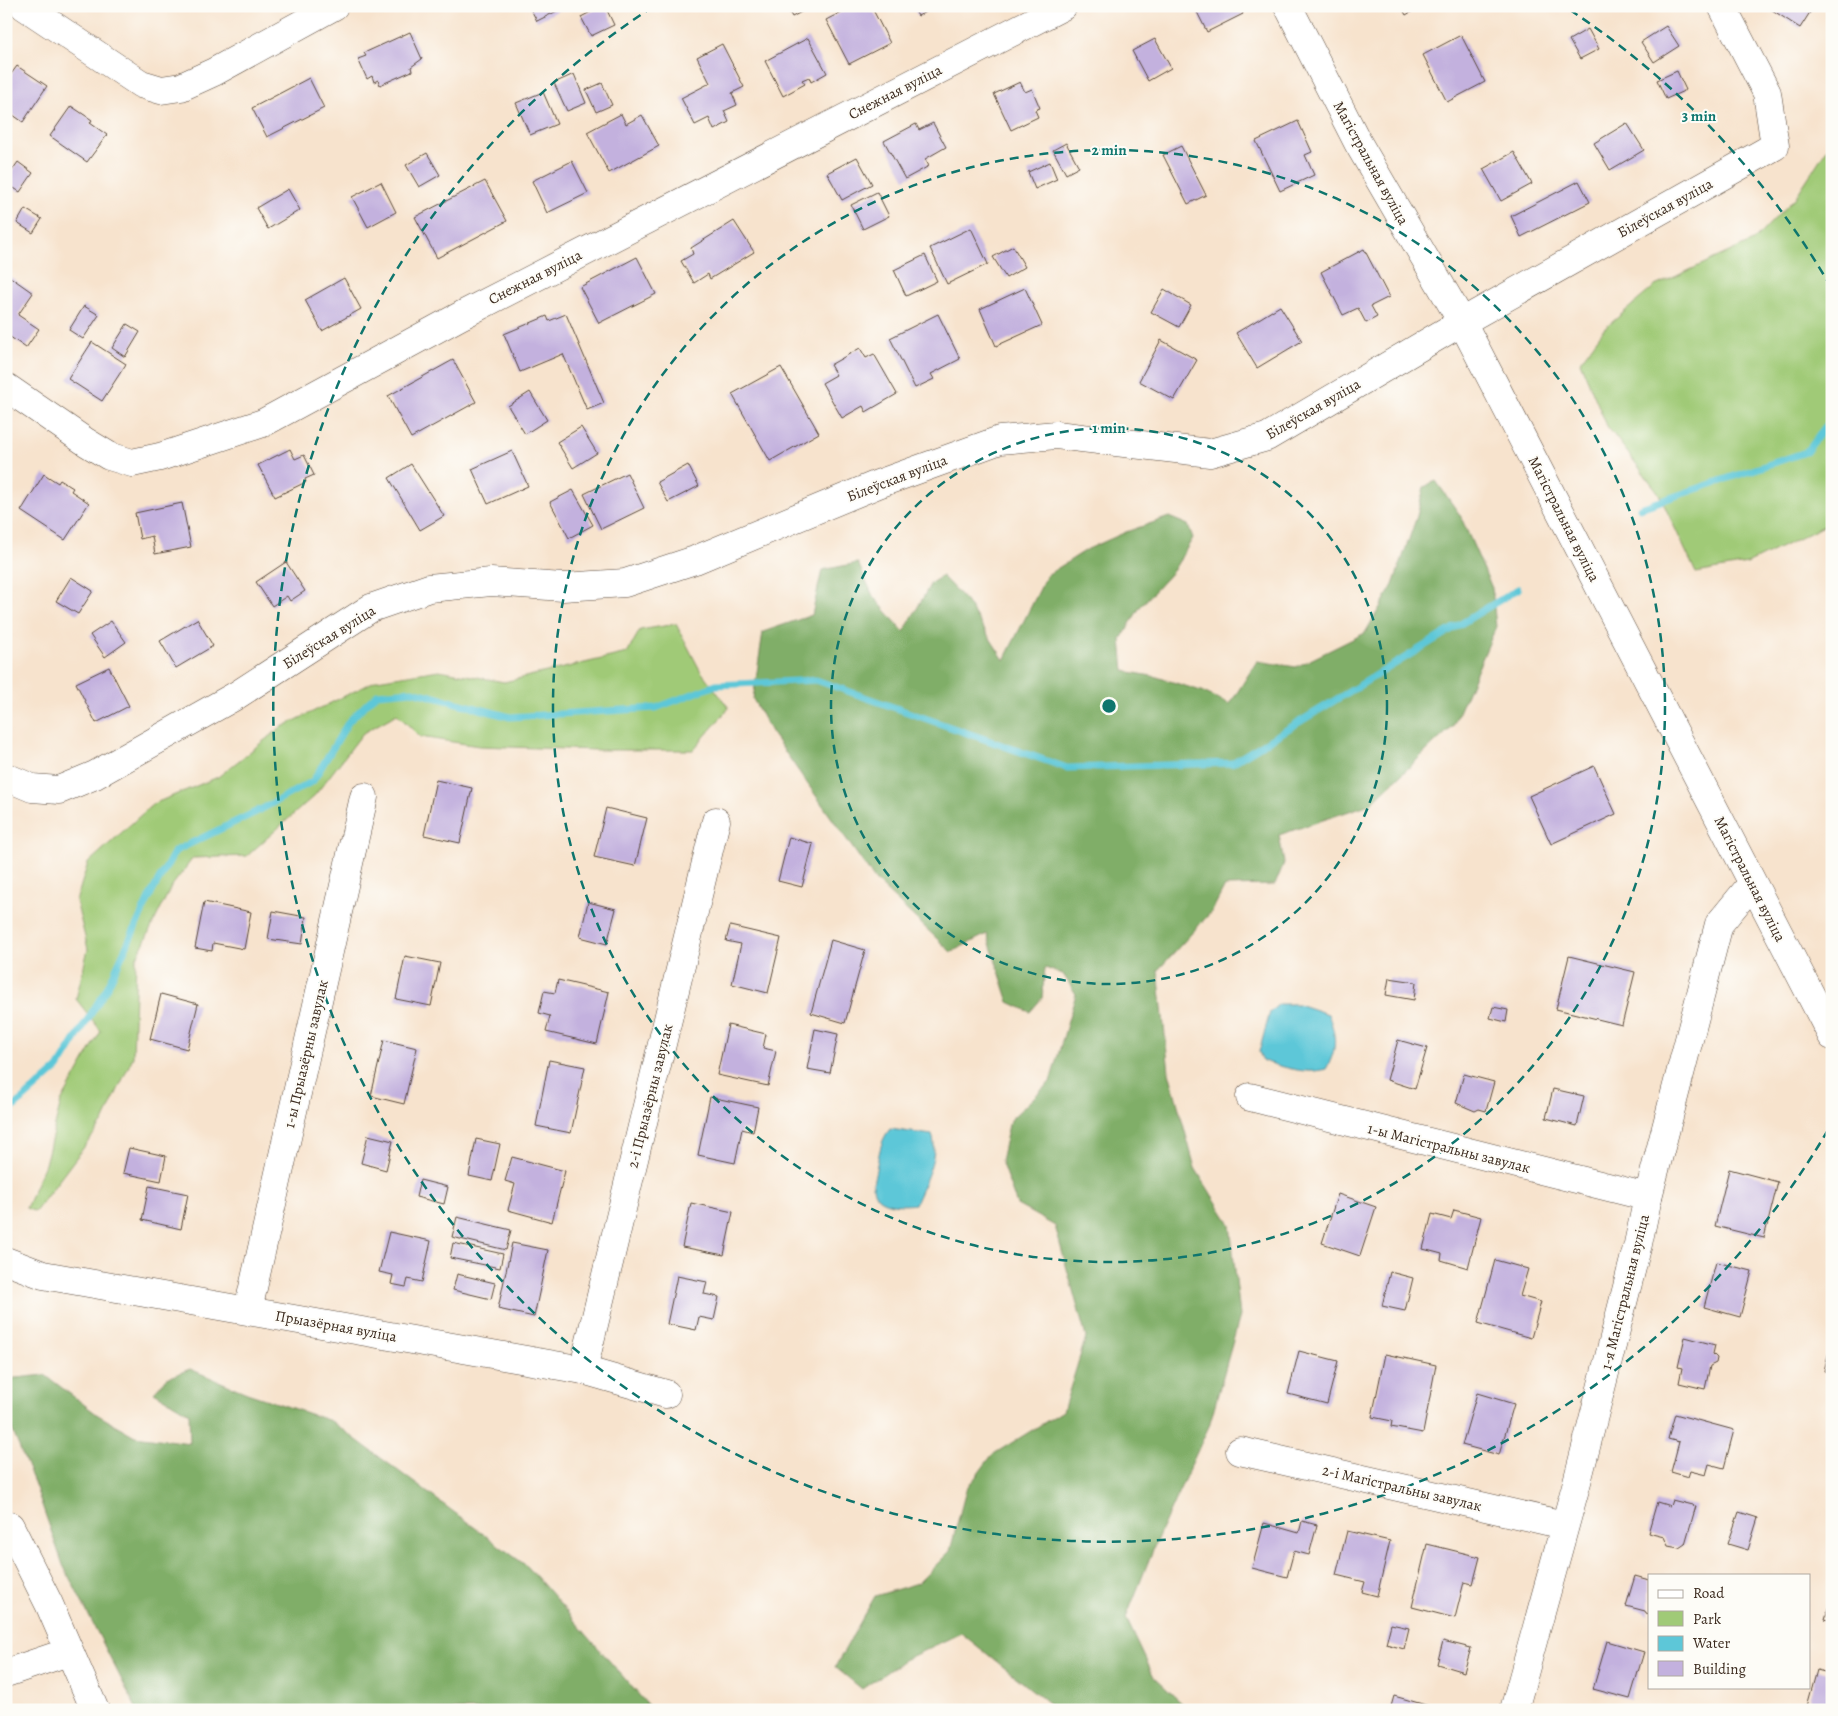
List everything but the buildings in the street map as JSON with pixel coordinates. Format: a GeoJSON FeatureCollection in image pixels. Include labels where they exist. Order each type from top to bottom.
{"type":"FeatureCollection","features":[{"type":"Feature","properties":{"kind":"street"},"geometry":{"type":"LineString","coordinates":[[24,6],[142,84],[161,90],[181,87],[214,72],[334,6]]}},
{"type":"Feature","properties":{"kind":"street","name":"Снежная вуліца"},"geometry":{"type":"LineString","coordinates":[[6,387],[94,447],[109,456],[132,463],[160,457],[263,423],[462,314],[1063,6]]}},
{"type":"Feature","properties":{"kind":"street","name":"Магістральная вуліца"},"geometry":{"type":"LineString","coordinates":[[1288,6],[1358,143],[1462,322],[1832,1036]]}},
{"type":"Feature","properties":{"kind":"street","name":"Білеўская вуліца"},"geometry":{"type":"LineString","coordinates":[[6,776],[32,788],[59,790],[95,775],[237,696],[371,608],[429,588],[491,582],[563,587],[625,584],[695,560],[878,484],[1000,440],[1056,436],[1210,453],[1267,437],[1462,322],[1775,146],[1767,93],[1722,6]]}},
{"type":"Feature","properties":{"kind":"street","name":"1-ы Прыазёрны завулак"},"geometry":{"type":"LineString","coordinates":[[248,1310],[364,797]]}},
{"type":"Feature","properties":{"kind":"street","name":"2-і Прыазёрны завулак"},"geometry":{"type":"LineString","coordinates":[[584,1370],[716,821]]}},
{"type":"Feature","properties":{"kind":"street","name":"1-я Магістральная вуліца"},"geometry":{"type":"LineString","coordinates":[[1514,1710],[1577,1482],[1634,1263],[1648,1197],[1720,924],[1752,884]]}},
{"type":"Feature","properties":{"kind":"street","name":"1-ы Магістральны завулак"},"geometry":{"type":"LineString","coordinates":[[1250,1097],[1648,1197]]}},
{"type":"Feature","properties":{"kind":"street","name":"Прыазёрная вуліца"},"geometry":{"type":"LineString","coordinates":[[6,1261],[43,1275],[584,1370],[666,1394]]}},
{"type":"Feature","properties":{"kind":"street","name":"2-і Магістральны завулак"},"geometry":{"type":"LineString","coordinates":[[1240,1451],[1564,1525]]}},
{"type":"Feature","properties":{"kind":"street"},"geometry":{"type":"LineString","coordinates":[[10,1526],[49,1604],[68,1652],[95,1710]]}},
{"type":"Feature","properties":{"kind":"street"},"geometry":{"type":"LineString","coordinates":[[6,1673],[68,1652]]}},
{"type":"Feature","properties":{"kind":"green space"},"geometry":{"type":"Polygon","coordinates":[[[1832,146],[1832,522],[1747,564],[1696,573],[1658,492],[1607,426],[1580,362],[1604,329],[1655,286],[1753,241],[1795,198],[1828,147],[1832,146]]]}},
{"type":"Feature","properties":{"kind":"green space"},"geometry":{"type":"Polygon","coordinates":[[[1436,481],[1460,515],[1492,588],[1496,627],[1453,726],[1370,804],[1279,835],[1284,863],[1275,885],[1225,886],[1212,911],[1158,970],[1169,1072],[1195,1168],[1230,1224],[1240,1316],[1209,1426],[1158,1537],[1126,1618],[1154,1677],[1189,1710],[1057,1710],[961,1633],[904,1660],[862,1689],[835,1667],[875,1596],[918,1583],[950,1551],[966,1490],[992,1455],[1063,1411],[1086,1337],[1055,1226],[1017,1205],[1001,1161],[1010,1120],[1050,1082],[1076,994],[1063,974],[1045,968],[1042,998],[1030,1012],[1009,1002],[987,934],[951,952],[876,881],[771,732],[753,699],[763,632],[812,615],[822,570],[858,563],[873,596],[904,632],[931,583],[942,576],[966,601],[1004,660],[1047,575],[1088,549],[1126,532],[1169,517],[1188,525],[1193,538],[1173,571],[1140,607],[1121,639],[1124,671],[1157,677],[1201,691],[1230,704],[1257,661],[1296,667],[1365,633],[1393,585],[1417,516],[1424,487],[1436,481]]]}},
{"type":"Feature","properties":{"kind":"green space"},"geometry":{"type":"Polygon","coordinates":[[[676,624],[700,670],[729,708],[693,750],[596,750],[479,746],[420,737],[397,714],[363,733],[315,795],[247,856],[193,858],[171,887],[136,959],[133,1057],[103,1122],[35,1212],[26,1208],[45,1164],[61,1102],[101,1031],[76,999],[88,949],[76,901],[88,863],[153,804],[218,777],[280,728],[377,680],[439,670],[504,682],[627,653],[640,630],[676,624]]]}},
{"type":"Feature","properties":{"kind":"green space"},"geometry":{"type":"Polygon","coordinates":[[[190,1369],[247,1393],[331,1421],[528,1567],[652,1710],[137,1710],[63,1565],[35,1485],[6,1415],[6,1379],[45,1375],[98,1415],[135,1436],[190,1443],[189,1413],[154,1392],[167,1378],[190,1369]]]}},
{"type":"Feature","properties":{"kind":"water"},"geometry":{"type":"Polygon","coordinates":[[[1279,1004],[1298,1004],[1328,1014],[1333,1028],[1334,1048],[1326,1069],[1302,1071],[1263,1061],[1259,1052],[1270,1012],[1279,1004]]]}},
{"type":"Feature","properties":{"kind":"water"},"geometry":{"type":"Polygon","coordinates":[[[890,1129],[932,1135],[934,1152],[932,1161],[915,1204],[896,1205],[883,1201],[878,1198],[873,1187],[880,1150],[890,1129]]]}},
{"type":"Feature","properties":{"kind":"waterway"},"geometry":{"type":"LineString","coordinates":[[1640,508],[1806,452],[1832,418]]}},
{"type":"Feature","properties":{"kind":"waterway"},"geometry":{"type":"LineString","coordinates":[[6,1114],[58,1068],[108,986],[150,896],[175,851],[260,810],[313,781],[349,721],[377,694],[412,691],[510,717],[656,708],[716,685],[816,680],[1067,768],[1232,763],[1518,589]]}}]}
